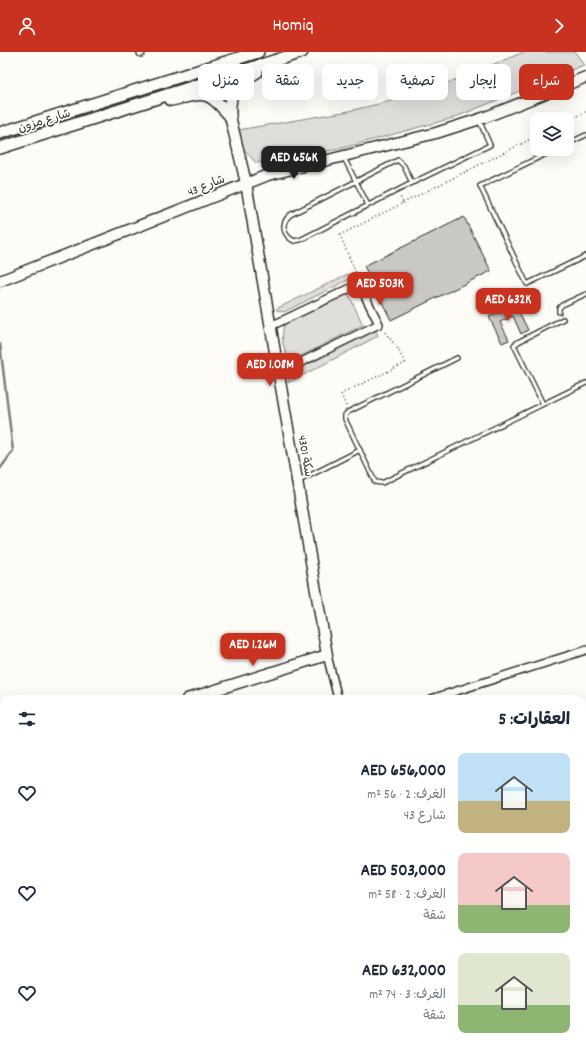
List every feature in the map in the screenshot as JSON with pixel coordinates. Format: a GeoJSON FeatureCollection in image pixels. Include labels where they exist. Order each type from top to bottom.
{"type":"FeatureCollection","features":[{"type":"Feature","properties":{"kind":"main road","name":"شارع مزون"},"geometry":{"type":"LineString","coordinates":[[0,133],[258,52]]}},
{"type":"Feature","properties":{"kind":"main road","name":"شارع مزون"},"geometry":{"type":"LineString","coordinates":[[0,148],[302,52]]}},
{"type":"Feature","properties":{"kind":"main road"},"geometry":{"type":"LineString","coordinates":[[230,116],[229,100],[232,90],[239,82],[276,60]]}},
{"type":"Feature","properties":{"kind":"main road"},"geometry":{"type":"LineString","coordinates":[[108,114],[203,94],[212,97],[230,116]]}},
{"type":"Feature","properties":{"kind":"street"},"geometry":{"type":"LineString","coordinates":[[227,62],[246,52]]}},
{"type":"Feature","properties":{"kind":"street","name":"شارع 43"},"geometry":{"type":"LineString","coordinates":[[0,281],[268,175],[436,133],[479,119],[586,77]]}},
{"type":"Feature","properties":{"kind":"street","name":"سكة 4301"},"geometry":{"type":"LineString","coordinates":[[230,116],[246,183],[327,655]]}},
{"type":"Feature","properties":{"kind":"street"},"geometry":{"type":"LineString","coordinates":[[271,326],[359,284],[379,324],[279,372]]}},
{"type":"Feature","properties":{"kind":"street"},"geometry":{"type":"LineString","coordinates":[[444,695],[586,650]]}},
{"type":"Feature","properties":{"kind":"street"},"geometry":{"type":"LineString","coordinates":[[200,695],[327,655],[337,695]]}},
{"type":"Feature","properties":{"kind":"lane"},"geometry":{"type":"LineString","coordinates":[[412,182],[404,166],[398,160],[290,215],[285,219],[283,227],[285,233],[294,241],[300,240],[412,182],[490,145],[479,119]]}},
{"type":"Feature","properties":{"kind":"lane"},"geometry":{"type":"LineString","coordinates":[[574,141],[586,135]]}},
{"type":"Feature","properties":{"kind":"lane"},"geometry":{"type":"LineString","coordinates":[[343,156],[368,205]]}},
{"type":"Feature","properties":{"kind":"lane"},"geometry":{"type":"LineString","coordinates":[[542,156],[480,186],[527,284],[586,256]]}},
{"type":"Feature","properties":{"kind":"lane"},"geometry":{"type":"LineString","coordinates":[[559,312],[559,308],[562,305],[586,294]]}},
{"type":"Feature","properties":{"kind":"lane"},"geometry":{"type":"LineString","coordinates":[[543,404],[514,345],[563,319]]}},
{"type":"Feature","properties":{"kind":"lane"},"geometry":{"type":"LineString","coordinates":[[457,358],[348,412],[345,415],[345,419],[375,482],[382,484],[586,383]]}},
{"type":"Feature","properties":{"kind":"lane"},"geometry":{"type":"LineString","coordinates":[[298,482],[360,450]]}},
{"type":"Feature","properties":{"kind":"path"},"geometry":{"type":"LineString","coordinates":[[574,118],[586,112]]}},
{"type":"Feature","properties":{"kind":"path"},"geometry":{"type":"LineString","coordinates":[[359,284],[356,270],[340,235],[530,140]]}},
{"type":"Feature","properties":{"kind":"path"},"geometry":{"type":"LineString","coordinates":[[397,190],[403,203]]}},
{"type":"Feature","properties":{"kind":"path"},"geometry":{"type":"LineString","coordinates":[[348,412],[341,394],[405,363],[398,349],[379,324]]}},
{"type":"Feature","properties":{"kind":"shaded area"},"geometry":{"type":"Polygon","coordinates":[[[524,52],[575,52],[584,65],[574,69],[574,64],[519,64],[519,91],[511,95],[511,64],[494,64],[524,52]]]}},
{"type":"Feature","properties":{"kind":"shaded area"},"geometry":{"type":"Polygon","coordinates":[[[456,79],[456,100],[497,100],[453,118],[339,149],[256,163],[243,148],[238,130],[349,111],[395,100],[448,100],[448,83],[456,79]]]}},
{"type":"Feature","properties":{"kind":"shaded area"},"geometry":{"type":"Polygon","coordinates":[[[348,274],[350,279],[284,312],[276,309],[348,274]]]}},
{"type":"Feature","properties":{"kind":"shaded area"},"geometry":{"type":"Polygon","coordinates":[[[348,293],[363,325],[291,361],[283,344],[284,324],[348,293]]]}},
{"type":"Feature","properties":{"kind":"shaded area"},"geometry":{"type":"Polygon","coordinates":[[[375,329],[378,336],[288,383],[289,376],[292,373],[375,329]]]}},
{"type":"Feature","properties":{"kind":"building"},"geometry":{"type":"Polygon","coordinates":[[[464,217],[491,271],[391,320],[364,266],[464,217]]]}},
{"type":"Feature","properties":{"kind":"building"},"geometry":{"type":"Polygon","coordinates":[[[515,304],[528,330],[521,334],[513,316],[500,322],[509,340],[502,343],[489,317],[515,304]]]}},
{"type":"Feature","properties":{"kind":"waterway"},"geometry":{"type":"LineString","coordinates":[[0,344],[13,451],[0,469]]}}]}
